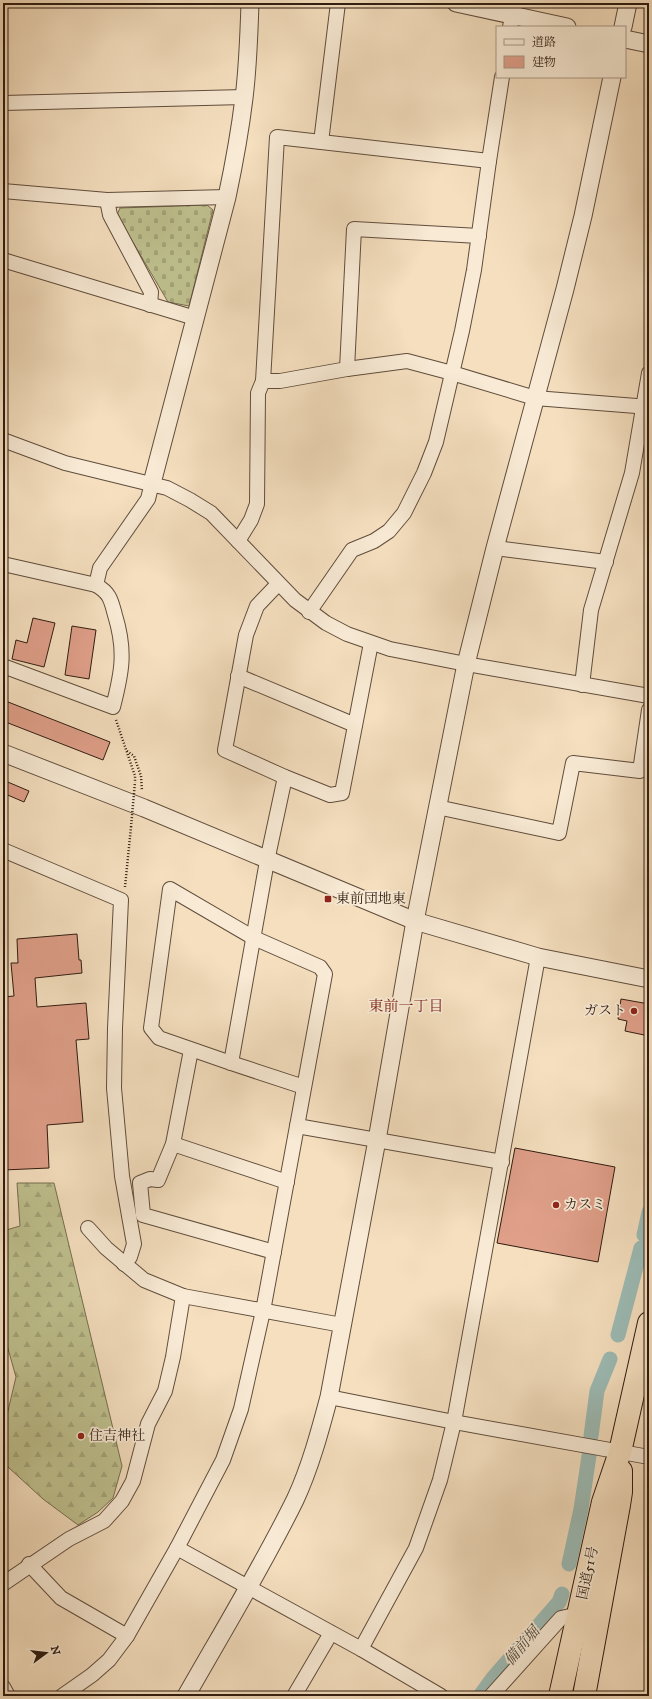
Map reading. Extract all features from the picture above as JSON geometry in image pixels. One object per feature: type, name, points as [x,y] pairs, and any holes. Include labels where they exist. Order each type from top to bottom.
[{"type":"highway","name":"国道51号","points":[[560,1696],[604,1502],[620,1452],[649,1323]]},
{"type":"highway","name":"国道51号","points":[[584,1696],[621,1492],[620,1452]]},
{"type":"street","points":[[96,585],[100,568],[148,499],[227,197],[248,64],[250,3]]},
{"type":"street","points":[[321,142],[338,3]]},
{"type":"street","points":[[456,3],[562,26]]},
{"type":"street","points":[[623,26],[628,3]]},
{"type":"street","points":[[626,39],[649,44]]},
{"type":"street","points":[[309,612],[352,550],[374,541],[389,531],[404,512],[424,473],[436,442],[474,270],[502,78]]},
{"type":"street","points":[[186,1696],[248,1588],[295,1499],[320,1430],[329,1397],[378,1140],[414,921],[466,664],[495,548],[571,267],[612,78]]},
{"type":"street","points":[[3,102],[244,97]]},
{"type":"street","points":[[238,541],[251,520],[257,504],[258,393],[263,381],[277,137],[489,162]]},
{"type":"street","points":[[3,190],[107,200],[227,197]]},
{"type":"street","points":[[107,200],[110,216],[151,292],[150,306]]},
{"type":"street","points":[[347,369],[354,230],[479,236]]},
{"type":"street","points":[[3,260],[150,306],[195,318]]},
{"type":"street","points":[[263,381],[280,381],[347,369],[407,361],[535,398],[646,407]]},
{"type":"street","points":[[582,685],[591,610],[632,472],[646,407],[649,373]]},
{"type":"street","points":[[3,440],[65,463],[138,482],[152,483],[167,488],[211,514],[278,584],[309,612],[347,634],[390,649],[649,696]]},
{"type":"street","points":[[495,548],[606,562]]},
{"type":"street","points":[[3,564],[96,585],[106,590],[112,602],[121,634],[122,656],[121,675],[113,707],[3,666]]},
{"type":"street","points":[[278,584],[258,606],[246,636],[225,750],[330,795],[342,793],[371,643]]},
{"type":"street","points":[[238,676],[355,725]]},
{"type":"street","points":[[437,807],[559,833],[573,763],[640,771],[649,710]]},
{"type":"street","points":[[3,753],[144,808],[267,861],[414,921],[538,956],[649,979]]},
{"type":"street","points":[[231,1064],[267,861],[284,776]]},
{"type":"street","points":[[3,850],[121,900],[115,1028],[114,1088],[122,1176],[134,1244],[130,1256],[124,1264]]},
{"type":"street","points":[[62,1696],[92,1675],[108,1660],[126,1636],[178,1548],[223,1460],[241,1409],[263,1311],[325,974],[320,967],[254,938],[170,889],[151,1028],[159,1038],[231,1064],[304,1087]]},
{"type":"street","points":[[361,1649],[416,1548],[440,1480],[454,1422],[538,956]]},
{"type":"street","points":[[191,1050],[173,1144],[158,1180],[150,1179],[140,1184],[143,1215],[274,1252]]},
{"type":"street","points":[[297,1126],[502,1162]]},
{"type":"street","points":[[173,1144],[287,1182]]},
{"type":"street","points":[[88,1228],[106,1248],[144,1280],[183,1296],[342,1325]]},
{"type":"street","points":[[3,1584],[29,1564],[69,1539],[104,1520],[122,1501],[133,1481],[148,1424],[165,1391],[173,1357],[183,1296]]},
{"type":"street","points":[[329,1397],[454,1422],[649,1457]]},
{"type":"street","points":[[178,1548],[361,1649],[441,1696]]},
{"type":"street","points":[[29,1564],[61,1598],[126,1636]]},
{"type":"street","points":[[491,1696],[561,1618],[579,1614]]},
{"type":"street","points":[[294,1696],[330,1633]]},
{"type":"street","points":[[3,1687],[8,1696]]},
{"type":"path","points":[[113,707],[135,782],[124,893],[121,900]]},
{"type":"path","points":[[126,751],[134,756],[141,776],[141,790],[148,793],[144,808]]},
{"type":"green space","points":[[207,205],[213,210],[189,306],[168,302],[117,215],[120,208]]},
{"type":"green space","points":[[17,1183],[54,1183],[122,1466],[113,1498],[98,1512],[78,1525],[43,1499],[8,1467],[3,1457],[3,1432],[16,1377],[3,1331],[3,1231],[20,1226]]},
{"type":"building","points":[[33,618],[55,623],[44,667],[12,659],[16,640],[27,643]]},
{"type":"building","points":[[72,626],[96,630],[89,679],[65,675]]},
{"type":"building","points":[[3,700],[110,742],[103,760],[3,721]]},
{"type":"building","points":[[3,780],[29,791],[24,802],[3,793]]},
{"type":"building","points":[[77,934],[79,960],[81,960],[82,973],[35,978],[37,1007],[86,1003],[89,1039],[76,1040],[83,1122],[47,1125],[49,1168],[3,1170],[3,997],[14,996],[11,963],[18,963],[17,939]]},
{"type":"building","name":"ガスト","points":[[621,999],[649,1004],[649,1036],[625,1031],[627,1021],[618,1019]]},
{"type":"building","name":"カスミ","points":[[515,1148],[615,1167],[598,1262],[497,1243]]},
{"type":"waterway","name":"備前堀","points":[[644,1235],[649,1212]]},
{"type":"waterway","name":"備前堀","points":[[618,1335],[641,1248]]},
{"type":"waterway","name":"備前堀","points":[[591,1436],[597,1391],[610,1359]]},
{"type":"waterway","name":"備前堀","points":[[569,1564],[581,1509],[589,1456]]},
{"type":"waterway","name":"備前堀","points":[[480,1696],[493,1678],[559,1602],[562,1594]]},
{"type":"place","name":"東前団地東","points":[[328,899]]},
{"type":"place","name":"ガスト","points":[[634,1011]]},
{"type":"place","name":"カスミ","points":[[556,1205]]},
{"type":"place","name":"住吉神社","points":[[81,1436]]},
{"type":"district","name":"東前一丁目","points":[[406,1006]]}]
